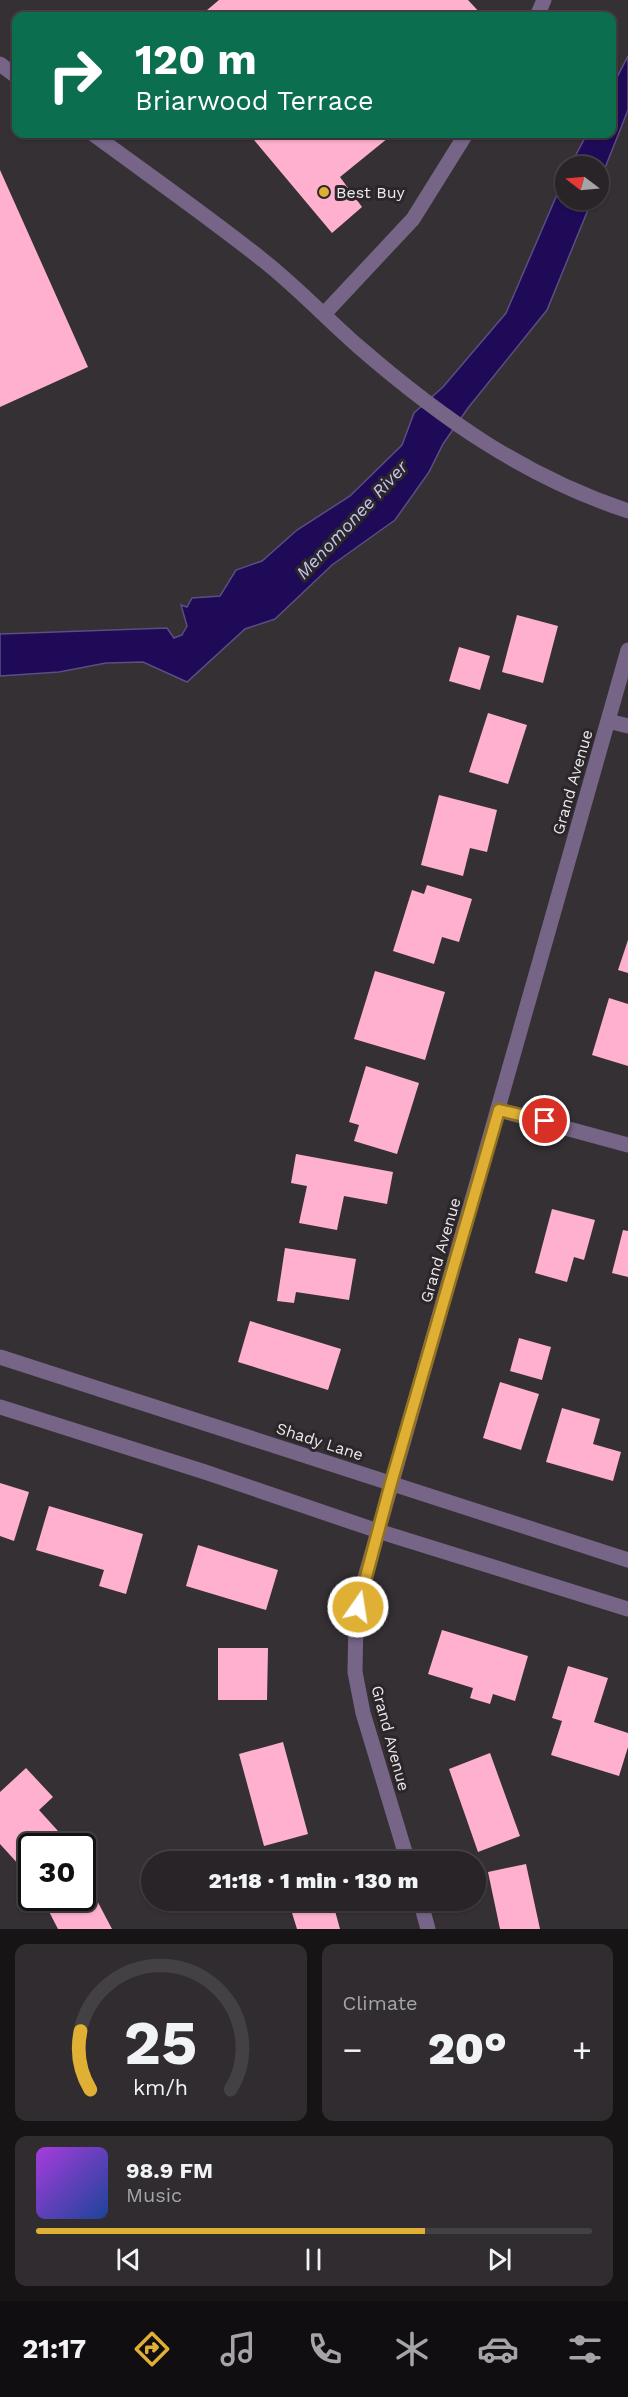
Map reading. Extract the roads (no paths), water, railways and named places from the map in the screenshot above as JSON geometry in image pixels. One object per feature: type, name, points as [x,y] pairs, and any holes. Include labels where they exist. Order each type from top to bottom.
[{"type":"street","points":[[98,138],[265,261],[357,345],[421,399],[462,429],[526,469],[628,511]]},
{"type":"street","points":[[325,314],[413,219],[464,138]]},
{"type":"street","name":"Grand Avenue","points":[[405,1851],[363,1713],[355,1672],[356,1620],[360,1595],[628,650]]},
{"type":"street","points":[[608,721],[628,726]]},
{"type":"street","points":[[499,1110],[628,1145]]},
{"type":"street","name":"Shady Lane","points":[[0,1357],[628,1560]]},
{"type":"street","points":[[0,1407],[205,1472],[378,1531],[628,1609]]},
{"type":"street","points":[[423,1911],[429,1929]]},
{"type":"water","points":[[628,56],[628,110],[609,158],[609,156],[575,156],[585,138],[616,138],[616,79]]},
{"type":"water","name":"Menomonee River","points":[[555,199],[555,210],[588,210],[547,310],[468,408],[443,444],[429,472],[395,520],[332,565],[275,619],[245,629],[187,682],[143,662],[106,663],[59,672],[0,676],[0,634],[167,628],[174,638],[182,635],[187,626],[181,605],[187,607],[192,598],[220,596],[236,570],[262,561],[297,530],[350,496],[402,445],[414,413],[443,387],[506,313]]},
{"type":"place","name":"Best Buy","points":[[324,192]]}]
